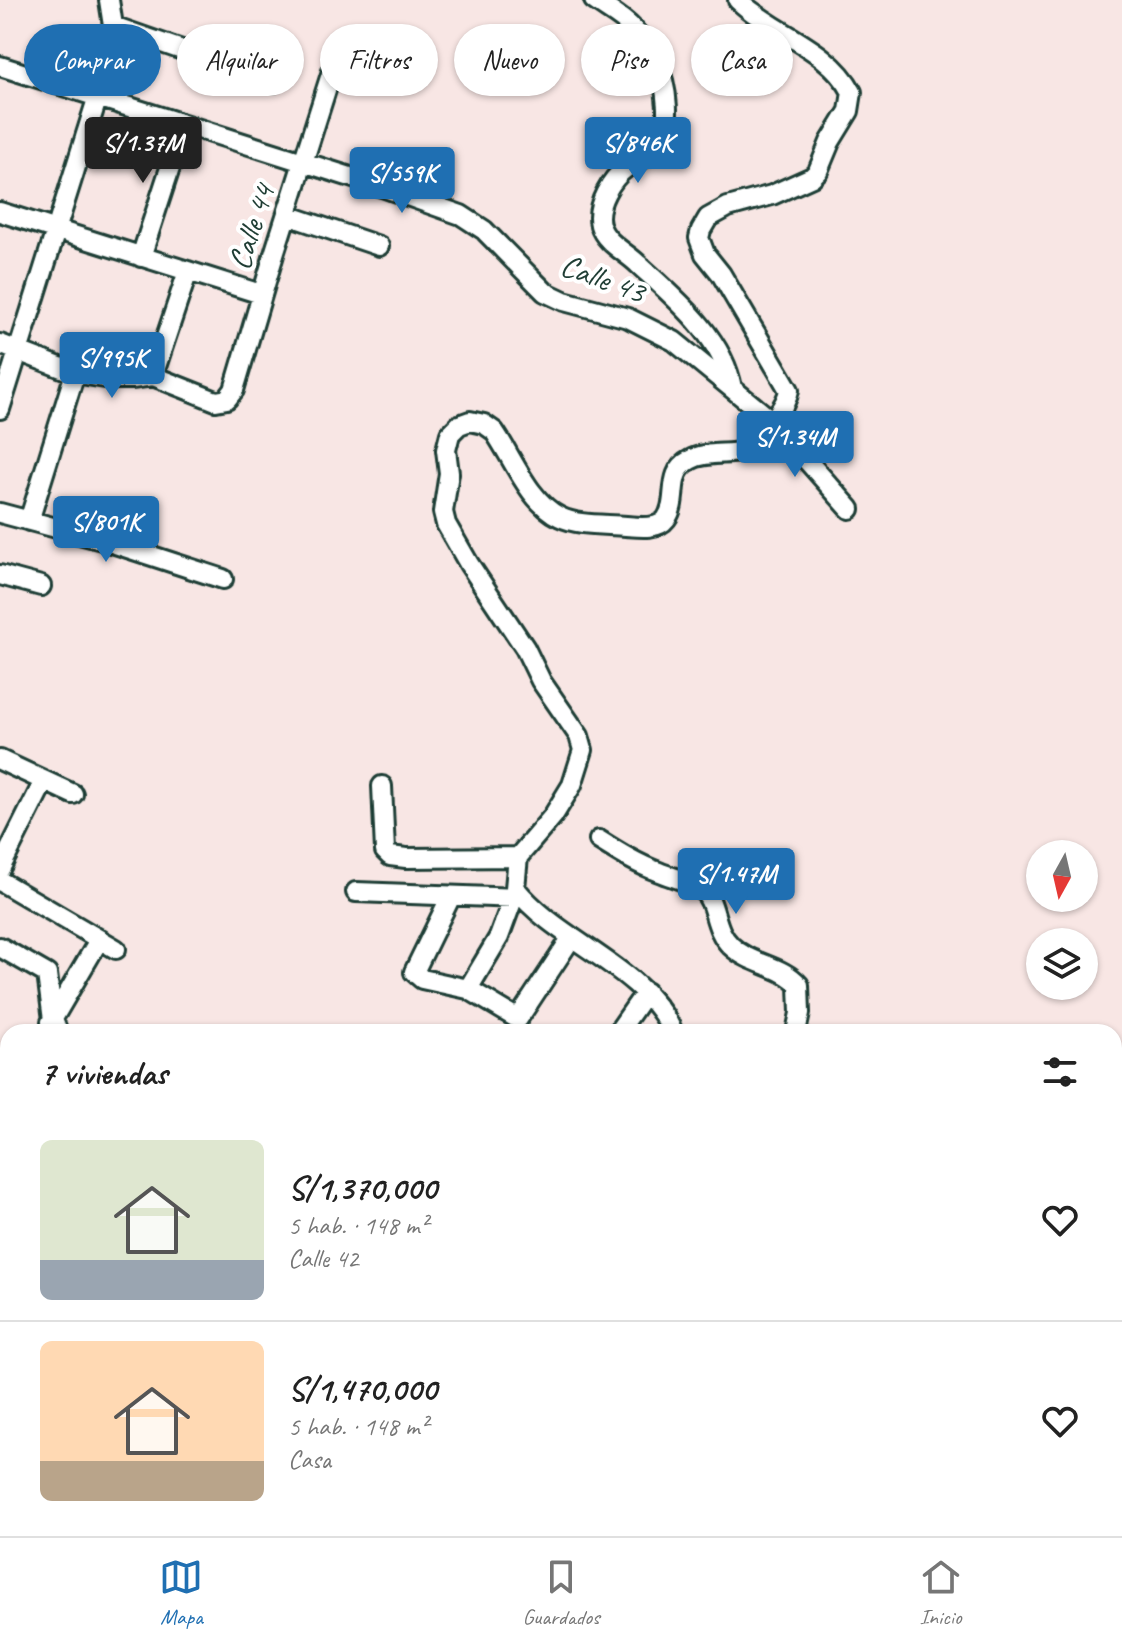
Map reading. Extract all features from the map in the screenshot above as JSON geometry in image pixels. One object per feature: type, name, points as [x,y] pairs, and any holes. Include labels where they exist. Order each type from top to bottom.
[{"type":"street","points":[[109,0],[113,24]]},
{"type":"street","points":[[594,0],[631,26],[655,57],[667,106],[666,130],[653,152],[625,168],[610,186],[601,208],[601,228],[606,238],[636,262],[700,324],[729,369],[732,388]]},
{"type":"street","points":[[468,989],[518,899],[515,888],[518,857],[553,816],[572,785],[583,750],[579,736],[541,681],[525,648],[446,524],[443,512],[449,473],[446,450],[450,434],[459,425],[470,421],[484,424],[494,431],[532,492],[546,508],[562,518],[638,527],[656,526],[667,518],[675,478],[686,461],[708,453],[750,449],[759,443],[788,398],[789,390],[721,274],[705,254],[699,238],[701,230],[708,218],[720,211],[772,195],[812,177],[849,111],[852,92],[840,74],[738,0]]},
{"type":"street","name":"Calle 43","points":[[0,66],[24,73]]},
{"type":"street","points":[[0,409],[9,347],[56,230],[98,96]]},
{"type":"street","name":"Calle 43","points":[[98,96],[442,206],[461,215],[484,230],[545,292],[564,301],[597,308],[652,328],[674,341],[772,421],[850,509]]},
{"type":"street","name":"Calle 44","points":[[153,376],[216,401],[227,399],[234,390],[324,96]]},
{"type":"street","points":[[141,257],[184,125]]},
{"type":"street","points":[[0,212],[261,294]]},
{"type":"street","points":[[287,215],[379,246]]},
{"type":"street","points":[[9,347],[75,373],[111,379],[153,376],[188,271]]},
{"type":"street","points":[[29,521],[75,373]]},
{"type":"street","points":[[0,513],[109,542],[223,579]]},
{"type":"street","points":[[0,575],[41,586]]},
{"type":"street","points":[[0,760],[73,794]]},
{"type":"street","points":[[0,869],[44,781]]},
{"type":"street","points":[[382,786],[385,851],[390,856],[518,857]]},
{"type":"street","points":[[599,840],[637,863],[683,880],[706,893],[714,910],[717,929],[731,946],[758,964],[790,975],[799,985],[798,1024]]},
{"type":"street","points":[[0,881],[116,949]]},
{"type":"street","points":[[356,892],[518,899],[646,992],[664,1011],[670,1024]]},
{"type":"street","points":[[451,896],[414,972],[422,979],[468,989],[518,1019],[572,937]]},
{"type":"street","points":[[54,1024],[99,940]]},
{"type":"street","points":[[0,947],[47,974],[52,1024]]},
{"type":"street","points":[[624,1024],[646,992]]}]
